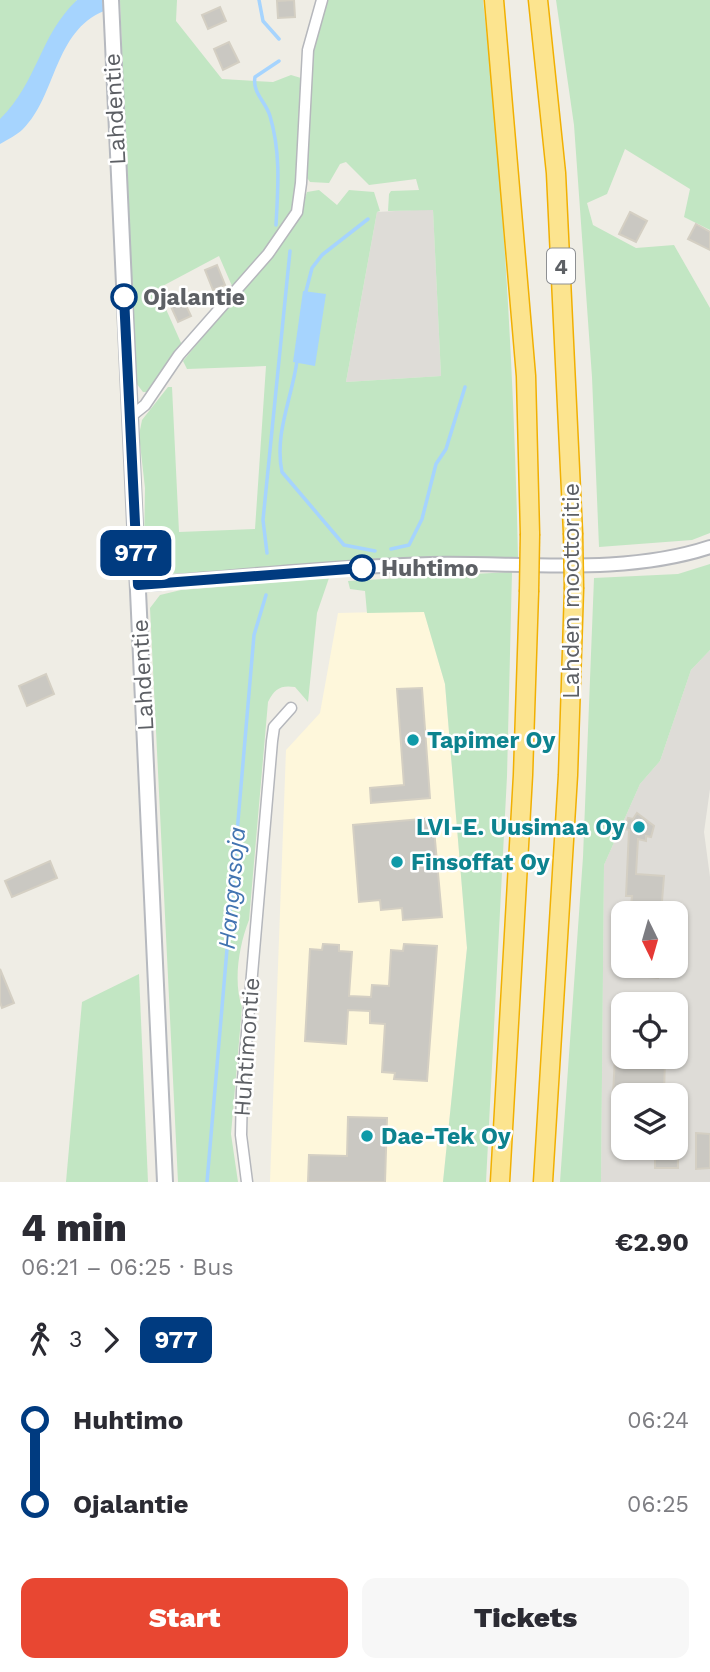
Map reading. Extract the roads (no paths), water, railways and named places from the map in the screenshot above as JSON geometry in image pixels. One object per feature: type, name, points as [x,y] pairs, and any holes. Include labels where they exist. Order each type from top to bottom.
[{"type":"highway","name":"Lahden moottoritie","points":[[494,0],[526,376],[530,534],[523,775],[500,1182]]},
{"type":"highway","name":"Lahden moottoritie","points":[[538,0],[556,173],[568,373],[574,589],[568,775],[543,1182]]},
{"type":"main road","name":"Lahdentie","points":[[111,0],[165,1182]]},
{"type":"street","points":[[130,417],[145,404],[179,355],[268,254],[297,212],[308,50],[322,0]]},
{"type":"street","points":[[138,585],[427,564],[599,564],[679,555],[710,547]]},
{"type":"street","name":"Huhtimontie","points":[[247,1182],[241,1135],[242,1091],[272,741],[274,727],[291,708]]},
{"type":"water","points":[[77,0],[102,0],[104,11],[88,20],[75,33],[34,116],[21,131],[0,144],[0,119],[23,90],[54,29]]},
{"type":"water","points":[[303,291],[326,294],[315,366],[293,362]]},
{"type":"waterway","name":"Hangasoja","points":[[259,0],[263,21],[279,39]]},
{"type":"waterway","name":"Hangasoja","points":[[276,225],[276,143],[270,116],[257,93],[255,77],[279,61]]},
{"type":"waterway","points":[[305,295],[312,268],[322,255],[368,219]]},
{"type":"waterway","name":"Hangasoja","points":[[267,553],[263,520],[290,251]]},
{"type":"waterway","points":[[297,361],[280,444],[282,472],[344,545],[375,551]]},
{"type":"waterway","points":[[391,549],[409,545],[422,519],[436,464],[446,449],[465,387]]},
{"type":"waterway","name":"Hangasoja","points":[[207,1182],[254,635],[266,595]]},
{"type":"place","name":"Ojalantie","points":[[124,297]]},
{"type":"place","name":"Huhtimo","points":[[362,568]]},
{"type":"place","name":"Tapimer Oy","points":[[413,740]]},
{"type":"place","name":"LVI-E. Uusimaa Oy","points":[[639,827]]},
{"type":"place","name":"Finsoffat Oy","points":[[397,862]]},
{"type":"place","name":"Dae-Tek Oy","points":[[367,1136]]}]
